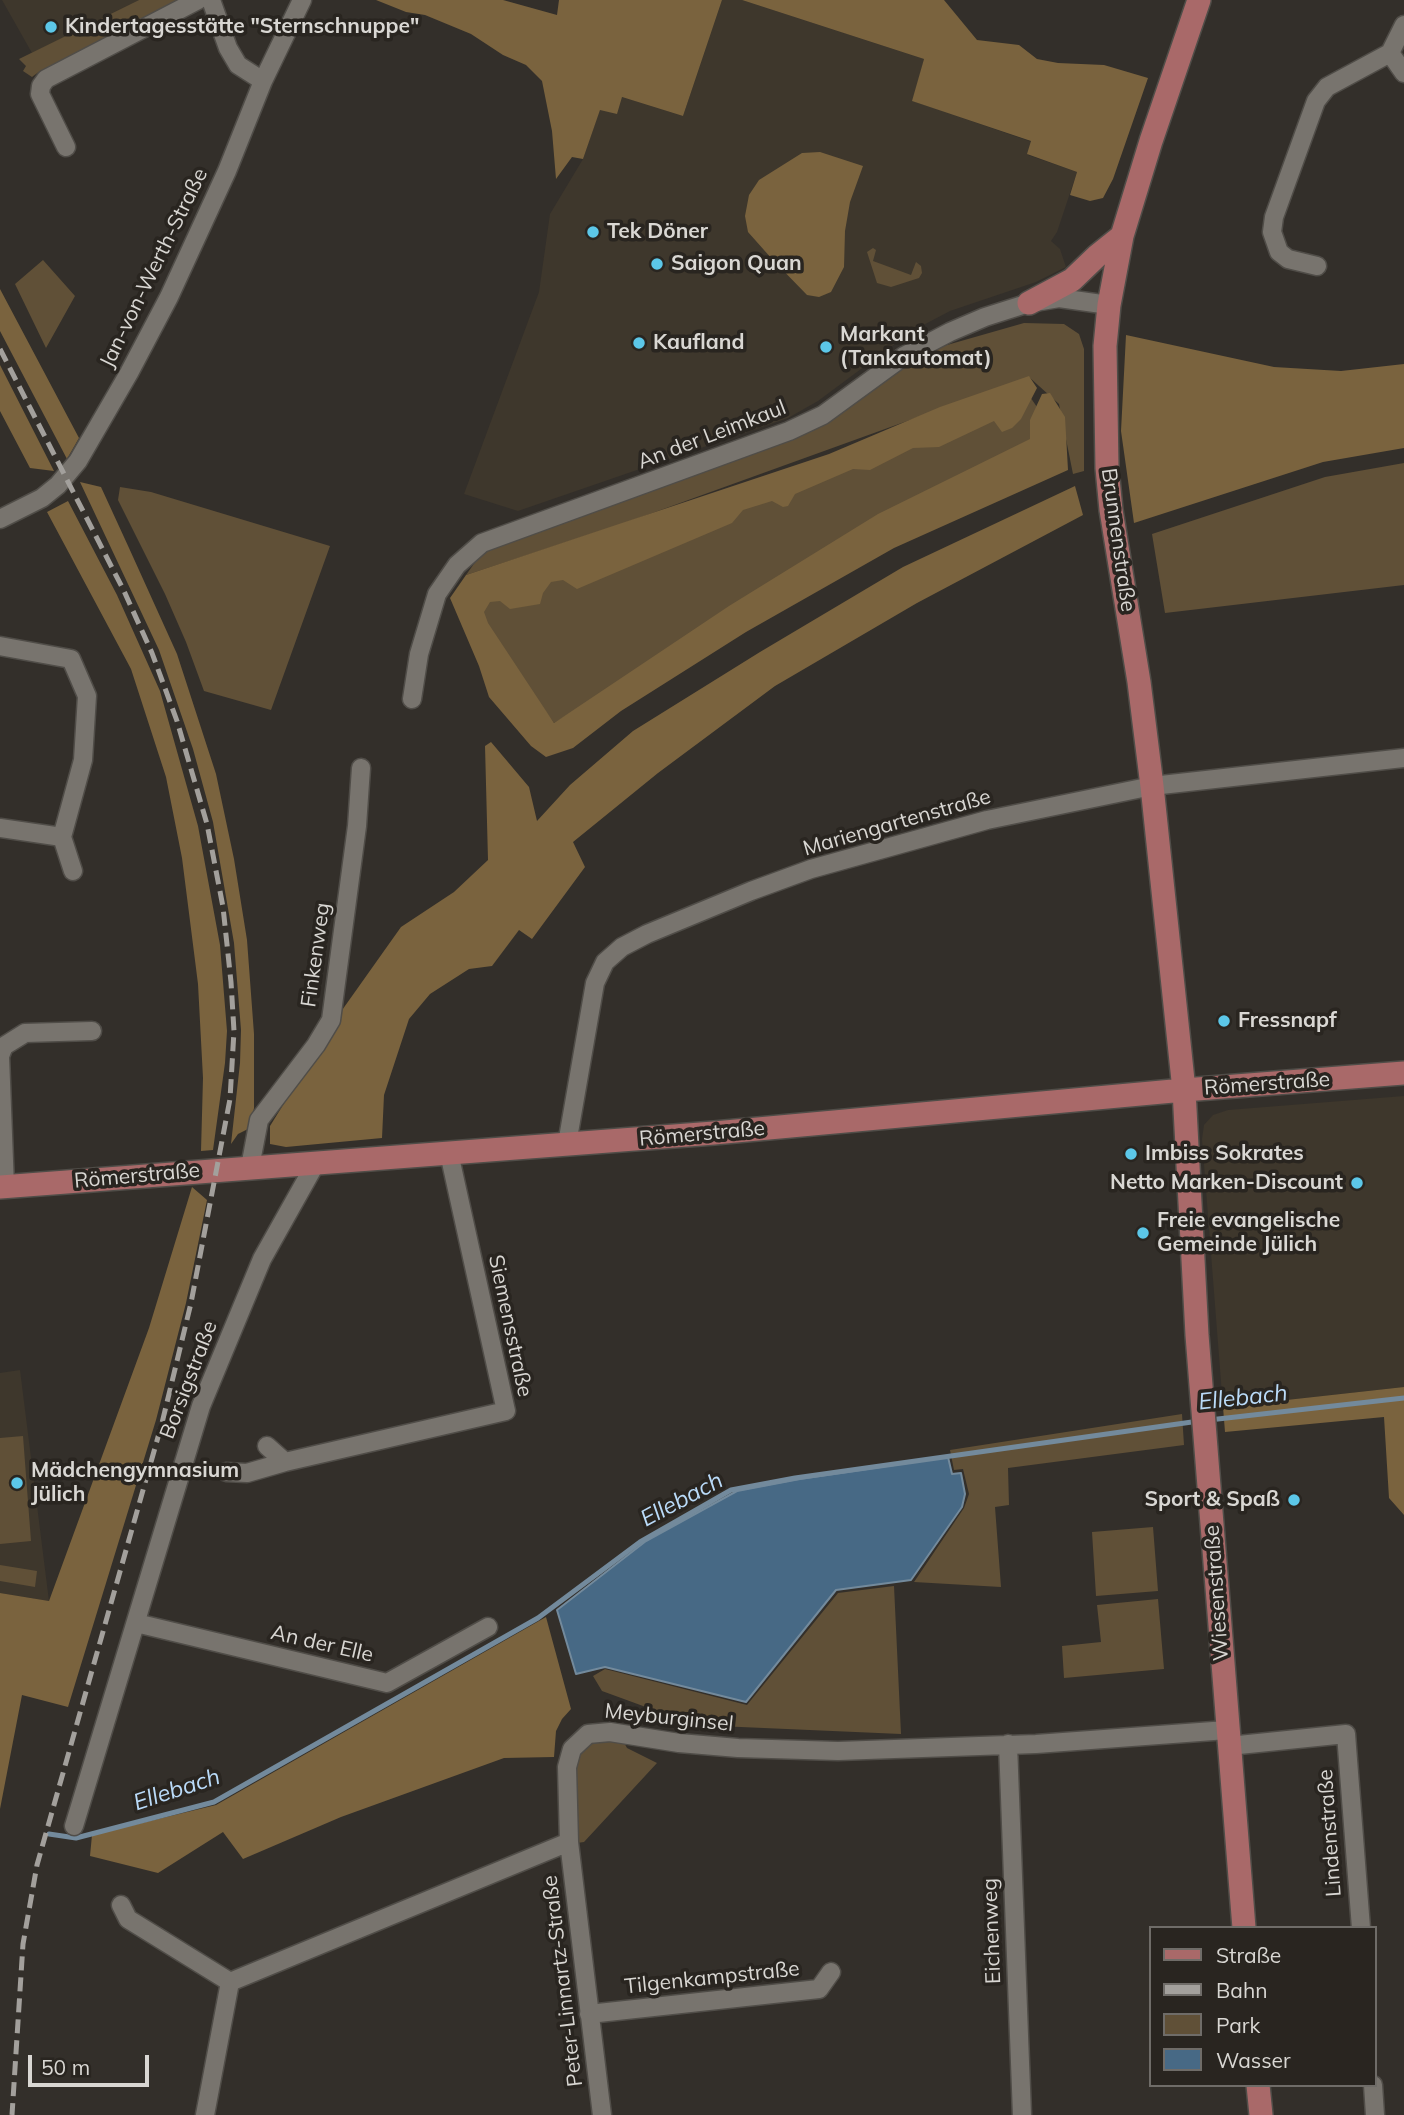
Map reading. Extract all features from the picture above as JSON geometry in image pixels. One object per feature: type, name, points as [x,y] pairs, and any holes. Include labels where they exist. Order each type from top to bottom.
[{"type":"main road","name":"Brunnenstraße","points":[[1184,1090],[1139,682],[1109,494],[1105,346],[1109,305],[1122,236],[1199,0]]},
{"type":"main road","points":[[1030,303],[1072,280],[1122,236]]},
{"type":"main road","name":"Römerstraße","points":[[2,1187],[787,1127],[1184,1090],[1404,1073]]},
{"type":"main road","name":"Wiesenstraße","points":[[1184,1090],[1189,1211],[1244,1926]]},
{"type":"main road","points":[[1258,2087],[1261,2115]]},
{"type":"street","points":[[66,148],[40,93],[46,79],[198,0]]},
{"type":"street","points":[[211,0],[228,48],[238,65],[263,81]]},
{"type":"street","name":"Jan-von-Werth-Straße","points":[[0,519],[41,498],[58,485],[78,461],[169,297],[227,171],[263,81],[302,0]]},
{"type":"street","points":[[1317,266],[1288,259],[1279,253],[1272,232],[1274,217],[1316,101],[1327,87],[1390,53],[1404,25]]},
{"type":"street","points":[[1390,53],[1404,73]]},
{"type":"street","name":"An der Leimkaul","points":[[412,699],[419,654],[437,594],[457,565],[482,543],[789,432],[823,415],[904,356],[950,332],[1030,303],[1059,298],[1109,305]]},
{"type":"street","points":[[0,646],[71,659],[88,696],[83,760],[62,836],[73,871]]},
{"type":"street","name":"Mariengartenstraße","points":[[567,1144],[595,983],[605,962],[622,947],[647,934],[751,891],[824,866],[987,820],[1152,786],[1404,758]]},
{"type":"street","name":"Finkenweg","points":[[250,1167],[259,1119],[316,1045],[331,1020],[357,826],[361,768]]},
{"type":"street","points":[[0,828],[62,836]]},
{"type":"street","points":[[2,1187],[0,1056],[4,1046],[25,1033],[92,1031]]},
{"type":"street","name":"Siemensstraße","points":[[226,1472],[247,1473],[506,1411],[449,1153]]},
{"type":"street","name":"Borsigstraße","points":[[74,1826],[184,1459],[211,1381],[267,1248],[317,1161]]},
{"type":"street","points":[[267,1447],[285,1462]]},
{"type":"street","name":"An der Elle","points":[[135,1623],[387,1683],[488,1627]]},
{"type":"street","points":[[111,1709],[119,1726]]},
{"type":"street","name":"Meyburginsel","points":[[569,1842],[567,1767],[572,1749],[588,1734],[610,1732],[679,1743],[738,1748],[838,1751],[1346,1734]]},
{"type":"street","name":"Lindenstraße","points":[[1346,1734],[1361,1926]]},
{"type":"street","name":"Eichenweg","points":[[1008,1744],[1022,2115]]},
{"type":"street","points":[[230,1982],[569,1842]]},
{"type":"street","name":"Peter-Linnartz-Straße","points":[[569,1842],[602,2115]]},
{"type":"street","points":[[121,1906],[128,1919],[230,1982]]},
{"type":"street","name":"Tilgenkampstraße","points":[[589,2014],[819,1989],[831,1972]]},
{"type":"street","points":[[205,2115],[230,1982]]},
{"type":"street","points":[[1373,2087],[1375,2115]]},
{"type":"shaded area","name":"Kindertagesstätte \"Sternschnuppe\"","points":[[2,0],[139,0],[32,53]]},
{"type":"shaded area","points":[[376,0],[503,0],[557,15],[559,0],[722,0],[683,116],[622,97],[617,114],[600,110],[583,159],[572,157],[556,179],[552,131],[542,81],[526,65],[503,55],[471,34],[425,15],[406,12]]},
{"type":"shaded area","points":[[722,0],[742,0],[924,59],[913,101],[1032,142],[1028,155],[1077,172],[1057,232],[1051,241],[1060,249],[1066,267],[1036,282],[950,311],[912,331],[818,401],[788,418],[518,511],[464,494],[539,292],[550,214],[583,159],[600,109],[622,97],[683,116]]},
{"type":"shaded area","points":[[742,0],[944,0],[977,40],[1019,45],[1037,59],[1058,63],[1104,65],[1148,78],[1113,179],[1103,198],[1090,201],[1070,195],[1077,172],[1027,154],[1031,141],[912,101],[924,59]]},
{"type":"shaded area","points":[[820,152],[863,166],[850,202],[845,231],[844,267],[831,292],[819,297],[807,295],[772,259],[748,232],[745,216],[749,195],[759,180],[802,153]]},
{"type":"shaded area","points":[[0,289],[79,438],[67,459],[0,331]]},
{"type":"shaded area","points":[[1126,335],[1274,367],[1341,371],[1404,364],[1404,448],[1323,462],[1134,523],[1121,431]]},
{"type":"shaded area","points":[[0,365],[54,471],[30,468],[0,411]]},
{"type":"shaded area","points":[[1029,376],[1037,388],[1021,419],[1012,428],[1002,432],[994,421],[939,447],[913,448],[870,470],[853,469],[795,494],[788,506],[783,507],[772,501],[743,510],[732,523],[577,589],[563,580],[551,582],[543,593],[540,604],[510,609],[500,601],[490,602],[484,612],[488,623],[554,723],[729,606],[878,514],[1030,439],[1030,420],[1042,394],[1050,393],[1065,417],[1068,470],[894,548],[746,632],[621,711],[573,748],[546,757],[531,746],[489,697],[450,598],[466,575],[829,454],[940,407]]},
{"type":"shaded area","points":[[80,482],[101,487],[177,654],[216,774],[247,940],[254,1034],[254,1108],[250,1128],[238,1134],[231,1144],[241,1030],[234,943],[213,822],[193,749],[159,650]]},
{"type":"shaded area","points":[[1075,486],[1083,515],[917,603],[775,686],[658,773],[573,842],[585,867],[532,939],[519,930],[492,966],[469,969],[430,994],[409,1019],[384,1095],[382,1138],[286,1147],[270,1144],[270,1126],[340,1013],[401,927],[454,892],[488,860],[485,746],[491,742],[529,787],[537,821],[570,785],[633,731],[903,567]]},
{"type":"shaded area","points":[[68,501],[117,595],[160,691],[198,826],[220,945],[227,1031],[213,1150],[201,1151],[203,1078],[198,984],[182,858],[166,777],[131,669],[47,512]]},
{"type":"shaded area","points":[[1404,1096],[1404,1387],[1223,1407],[1202,1139],[1204,1125],[1213,1115],[1228,1110]]},
{"type":"shaded area","points":[[192,1187],[207,1200],[186,1303],[156,1420],[68,1707],[22,1695],[0,1809],[0,1593],[49,1601],[149,1328]]},
{"type":"shaded area","name":"Mädchengymnasium Jülich","points":[[20,1370],[49,1601],[0,1593],[0,1373]]},
{"type":"shaded area","points":[[1404,1387],[1404,1515],[1389,1498],[1384,1417],[1225,1432],[1223,1407]]},
{"type":"shaded area","points":[[546,1617],[571,1709],[556,1731],[554,1757],[504,1758],[341,1817],[243,1859],[223,1832],[158,1873],[90,1856],[92,1835],[216,1805]]},
{"type":"green space","points":[[139,0],[182,0],[32,77],[23,71],[26,66],[19,59]]},
{"type":"green space","points":[[873,248],[876,250],[873,261],[911,275],[916,262],[921,266],[922,273],[919,278],[891,287],[877,283],[867,252]]},
{"type":"green space","points":[[43,260],[75,296],[46,348],[15,284]]},
{"type":"green space","points":[[1024,323],[1064,324],[1079,334],[1084,349],[1084,471],[1073,474],[1059,404],[1029,377],[622,524],[466,575],[483,551],[814,428],[919,353]]},
{"type":"green space","points":[[1026,391],[1052,429],[554,723],[468,604]]},
{"type":"green space","points":[[1404,463],[1404,585],[1165,613],[1152,534],[1325,477]]},
{"type":"green space","points":[[120,487],[151,492],[330,546],[271,710],[204,691],[165,594],[118,500]]},
{"type":"green space","points":[[1182,1414],[1184,1445],[1008,1468],[1009,1505],[995,1507],[1001,1587],[914,1582],[964,1508],[969,1494],[963,1469],[954,1470],[950,1450]]},
{"type":"green space","points":[[23,1436],[31,1541],[0,1544],[0,1438]]},
{"type":"green space","points":[[1153,1527],[1158,1591],[1096,1596],[1092,1532]]},
{"type":"green space","points":[[0,1565],[37,1571],[35,1587],[0,1581]]},
{"type":"green space","points":[[894,1586],[901,1734],[695,1725],[602,1691],[593,1676],[605,1669],[747,1705],[838,1593]]},
{"type":"green space","points":[[1158,1599],[1164,1669],[1064,1678],[1062,1646],[1101,1642],[1097,1605]]},
{"type":"green space","points":[[621,1737],[627,1748],[657,1763],[584,1842],[577,1843],[575,1758],[589,1738]]},
{"type":"water","points":[[948,1457],[952,1474],[961,1473],[965,1494],[962,1507],[911,1580],[836,1590],[746,1702],[605,1667],[576,1674],[557,1610],[646,1541],[737,1491]]},
{"type":"waterway","name":"Ellebach","points":[[1209,1420],[1404,1398]]},
{"type":"waterway","name":"Ellebach","points":[[49,1834],[76,1838],[214,1802],[538,1618],[640,1542],[731,1490],[795,1478],[1199,1421]]},
{"type":"railway","points":[[0,349],[124,591],[152,653],[177,721],[207,824],[223,907],[234,1031],[230,1099],[191,1303],[162,1423],[37,1865],[23,1944],[12,2115]]},
{"type":"place","name":"Kindertagesstätte \"Sternschnuppe\"","points":[[51,27]]},
{"type":"place","name":"Tek Döner","points":[[593,232]]},
{"type":"place","name":"Saigon Quan","points":[[657,264]]},
{"type":"place","name":"Kaufland","points":[[639,343]]},
{"type":"place","name":"Markant (Tankautomat)","points":[[826,347]]},
{"type":"place","name":"Fressnapf","points":[[1224,1021]]},
{"type":"place","name":"Imbiss Sokrates","points":[[1131,1154]]},
{"type":"place","name":"Netto Marken-Discount","points":[[1357,1183]]},
{"type":"place","name":"Freie evangelische Gemeinde Jülich","points":[[1143,1233]]},
{"type":"place","name":"Mädchengymnasium Jülich","points":[[17,1483]]},
{"type":"place","name":"Sport & Spaß","points":[[1294,1500]]}]
